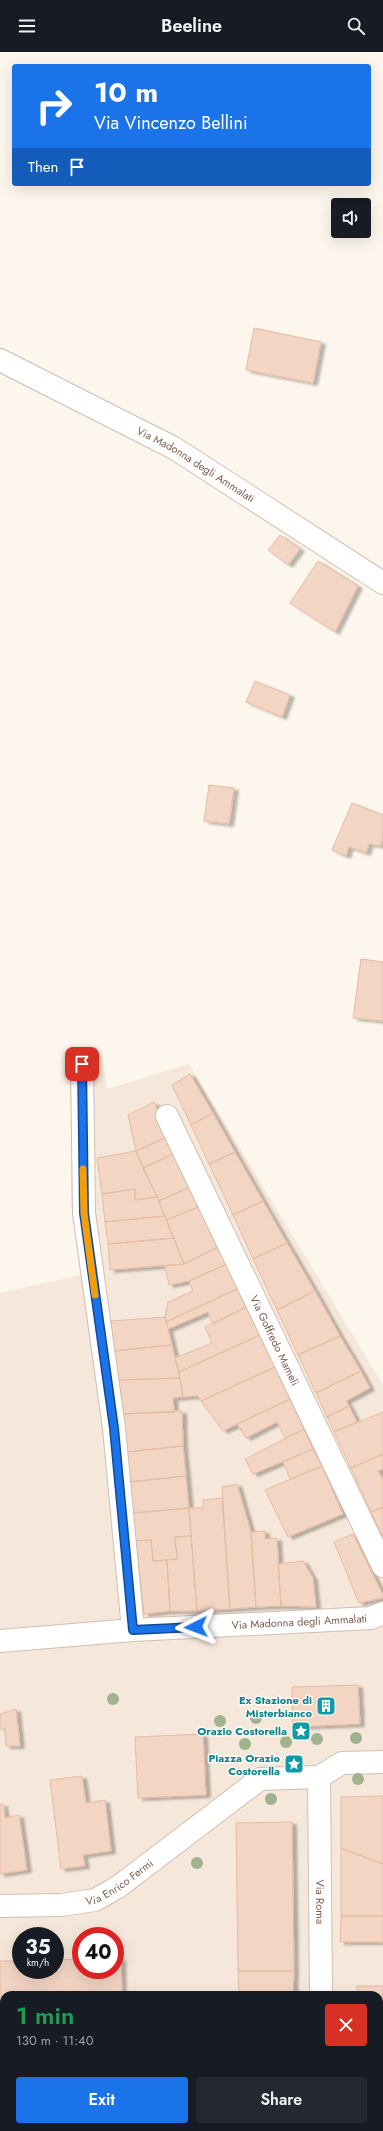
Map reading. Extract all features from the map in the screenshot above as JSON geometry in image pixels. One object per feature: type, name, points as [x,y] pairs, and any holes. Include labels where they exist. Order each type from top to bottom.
[{"type":"street","name":"Via Madonna degli Ammalati","points":[[0,360],[174,448],[383,583]]},
{"type":"street","points":[[82,1064],[84,1213],[114,1428],[133,1630]]},
{"type":"street","name":"Via Goffredo Mameli","points":[[167,1116],[383,1566]]},
{"type":"street","name":"Via Madonna degli Ammalati","points":[[0,1641],[133,1630],[371,1618],[383,1613]]},
{"type":"street","points":[[318,1777],[342,1764],[383,1762]]},
{"type":"street","name":"Via Roma","points":[[318,1777],[321,1991]]},
{"type":"street","name":"Via Enrico Fermi","points":[[0,1906],[61,1905],[95,1900],[118,1887],[260,1779],[318,1777]]},
{"type":"shaded area","points":[[72,1052],[102,1055],[107,1089],[189,1064],[383,1385],[383,1991],[0,1991],[0,1293],[80,1275],[71,1201]]},
{"type":"building","points":[[254,328],[321,342],[313,383],[246,370]]},
{"type":"building","points":[[280,535],[300,549],[288,565],[268,550]]},
{"type":"building","points":[[318,561],[358,586],[335,632],[290,603]]},
{"type":"building","points":[[255,681],[290,695],[282,717],[246,702]]},
{"type":"building","points":[[209,785],[234,788],[229,824],[204,821]]},
{"type":"building","points":[[352,803],[383,815],[383,833],[381,846],[369,844],[366,853],[349,847],[346,856],[332,850]]},
{"type":"building","points":[[361,959],[383,962],[383,1021],[353,1018]]},
{"type":"building","points":[[190,1074],[213,1113],[191,1125],[172,1085]]},
{"type":"building","points":[[154,1102],[169,1136],[136,1151],[128,1115]]},
{"type":"building","points":[[213,1113],[235,1152],[209,1164],[191,1125]]},
{"type":"building","points":[[169,1136],[176,1153],[143,1168],[136,1151]]},
{"type":"building","points":[[136,1151],[157,1197],[135,1200],[135,1189],[102,1194],[97,1158]]},
{"type":"building","points":[[235,1152],[263,1201],[233,1215],[209,1164]]},
{"type":"building","points":[[176,1153],[192,1186],[159,1201],[143,1168]]},
{"type":"building","points":[[192,1186],[201,1206],[166,1220],[159,1201]]},
{"type":"building","points":[[135,1189],[135,1200],[157,1197],[165,1216],[105,1222],[102,1194]]},
{"type":"building","points":[[263,1201],[287,1243],[253,1259],[233,1215]]},
{"type":"building","points":[[201,1206],[218,1247],[184,1264],[166,1220]]},
{"type":"building","points":[[165,1216],[174,1238],[108,1244],[105,1222]]},
{"type":"building","points":[[174,1238],[184,1264],[110,1270],[108,1244]]},
{"type":"building","points":[[287,1243],[315,1291],[277,1310],[253,1259]]},
{"type":"building","points":[[218,1247],[227,1264],[189,1281],[169,1285],[165,1266],[184,1264]]},
{"type":"building","points":[[227,1264],[237,1289],[166,1322],[165,1317],[168,1302],[193,1291],[189,1281]]},
{"type":"building","points":[[237,1289],[246,1307],[213,1324],[208,1312],[168,1329],[166,1322]]},
{"type":"building","points":[[315,1291],[340,1336],[298,1355],[277,1310]]},
{"type":"building","points":[[246,1307],[260,1335],[179,1372],[175,1358],[212,1343],[205,1327]]},
{"type":"building","points":[[165,1317],[172,1345],[114,1351],[111,1321]]},
{"type":"building","points":[[260,1335],[275,1367],[201,1401],[198,1396],[183,1397],[179,1372]]},
{"type":"building","points":[[340,1336],[361,1371],[316,1393],[298,1355]]},
{"type":"building","points":[[172,1345],[180,1378],[118,1380],[114,1351]]},
{"type":"building","points":[[275,1367],[290,1399],[223,1431],[201,1401]]},
{"type":"building","points":[[361,1371],[370,1388],[346,1401],[349,1406],[327,1417],[316,1393]]},
{"type":"building","points":[[180,1378],[183,1397],[173,1398],[174,1412],[122,1414],[118,1380]]},
{"type":"building","points":[[290,1399],[304,1429],[285,1438],[277,1422],[246,1438],[237,1424]]},
{"type":"building","points":[[349,1406],[357,1422],[334,1432],[327,1417]]},
{"type":"building","points":[[182,1411],[183,1446],[126,1452],[122,1414]]},
{"type":"building","points":[[383,1412],[383,1454],[351,1468],[334,1432]]},
{"type":"building","points":[[304,1429],[313,1449],[253,1474],[245,1459]]},
{"type":"building","points":[[183,1446],[186,1476],[129,1482],[126,1452]]},
{"type":"building","points":[[313,1449],[322,1466],[290,1479],[283,1462]]},
{"type":"building","points":[[383,1454],[383,1469],[378,1471],[383,1479],[383,1507],[371,1512],[351,1468]]},
{"type":"building","points":[[322,1466],[343,1514],[288,1537],[265,1490]]},
{"type":"building","points":[[186,1476],[189,1508],[133,1513],[129,1482]]},
{"type":"building","points":[[237,1484],[251,1532],[256,1607],[230,1609],[222,1487]]},
{"type":"building","points":[[222,1498],[230,1609],[197,1611],[189,1508],[203,1508],[203,1500]]},
{"type":"building","points":[[383,1507],[383,1537],[371,1512]]},
{"type":"building","points":[[189,1508],[191,1536],[175,1537],[177,1559],[153,1561],[151,1540],[136,1541],[133,1513]]},
{"type":"building","points":[[265,1531],[265,1539],[277,1538],[281,1606],[256,1607],[251,1532]]},
{"type":"building","points":[[353,1534],[383,1595],[383,1598],[359,1603],[334,1542]]},
{"type":"building","points":[[191,1536],[197,1611],[170,1611],[167,1560],[177,1559],[175,1537]]},
{"type":"building","points":[[151,1540],[153,1561],[167,1560],[170,1611],[144,1614],[136,1541]]},
{"type":"building","points":[[303,1561],[313,1578],[316,1607],[281,1606],[278,1564]]},
{"type":"building","name":"Ex Stazione di Misterbianco","points":[[358,1685],[360,1724],[293,1727],[292,1687]]},
{"type":"building","points":[[16,1709],[20,1746],[6,1746],[5,1729],[0,1729],[0,1714]]},
{"type":"building","points":[[203,1734],[206,1795],[138,1798],[135,1737]]},
{"type":"building","points":[[82,1776],[86,1803],[105,1800],[111,1851],[83,1855],[85,1866],[61,1869],[50,1780]]},
{"type":"building","points":[[383,1796],[383,1864],[341,1848],[341,1797]]},
{"type":"building","points":[[0,1804],[3,1804],[5,1818],[19,1815],[27,1870],[0,1874]]},
{"type":"building","points":[[292,1822],[294,1971],[238,1971],[236,1823]]},
{"type":"building","points":[[341,1848],[383,1864],[383,1916],[341,1916]]},
{"type":"building","points":[[341,1916],[383,1916],[383,1942],[340,1942]]},
{"type":"building","points":[[72,1959],[72,1979],[122,1979],[122,1991],[0,1991],[0,1961],[12,1961],[12,1979],[64,1979],[64,1960]]},
{"type":"building","points":[[238,1971],[294,1971],[293,1991],[239,1991]]},
{"type":"building","points":[[357,1986],[383,1986],[383,1991],[357,1991]]},
{"type":"slow traffic","points":[[83,1169],[84,1213],[95,1295]]},
{"type":"place","name":"Ex Stazione di Misterbianco","points":[[326,1706]]},
{"type":"place","name":"Orazio Costorella","points":[[301,1731]]},
{"type":"place","name":"Piazza Orazio Costorella","points":[[294,1764]]},
{"type":"route","points":[[82,1064],[84,1213],[114,1428],[133,1630],[196,1627]]}]
